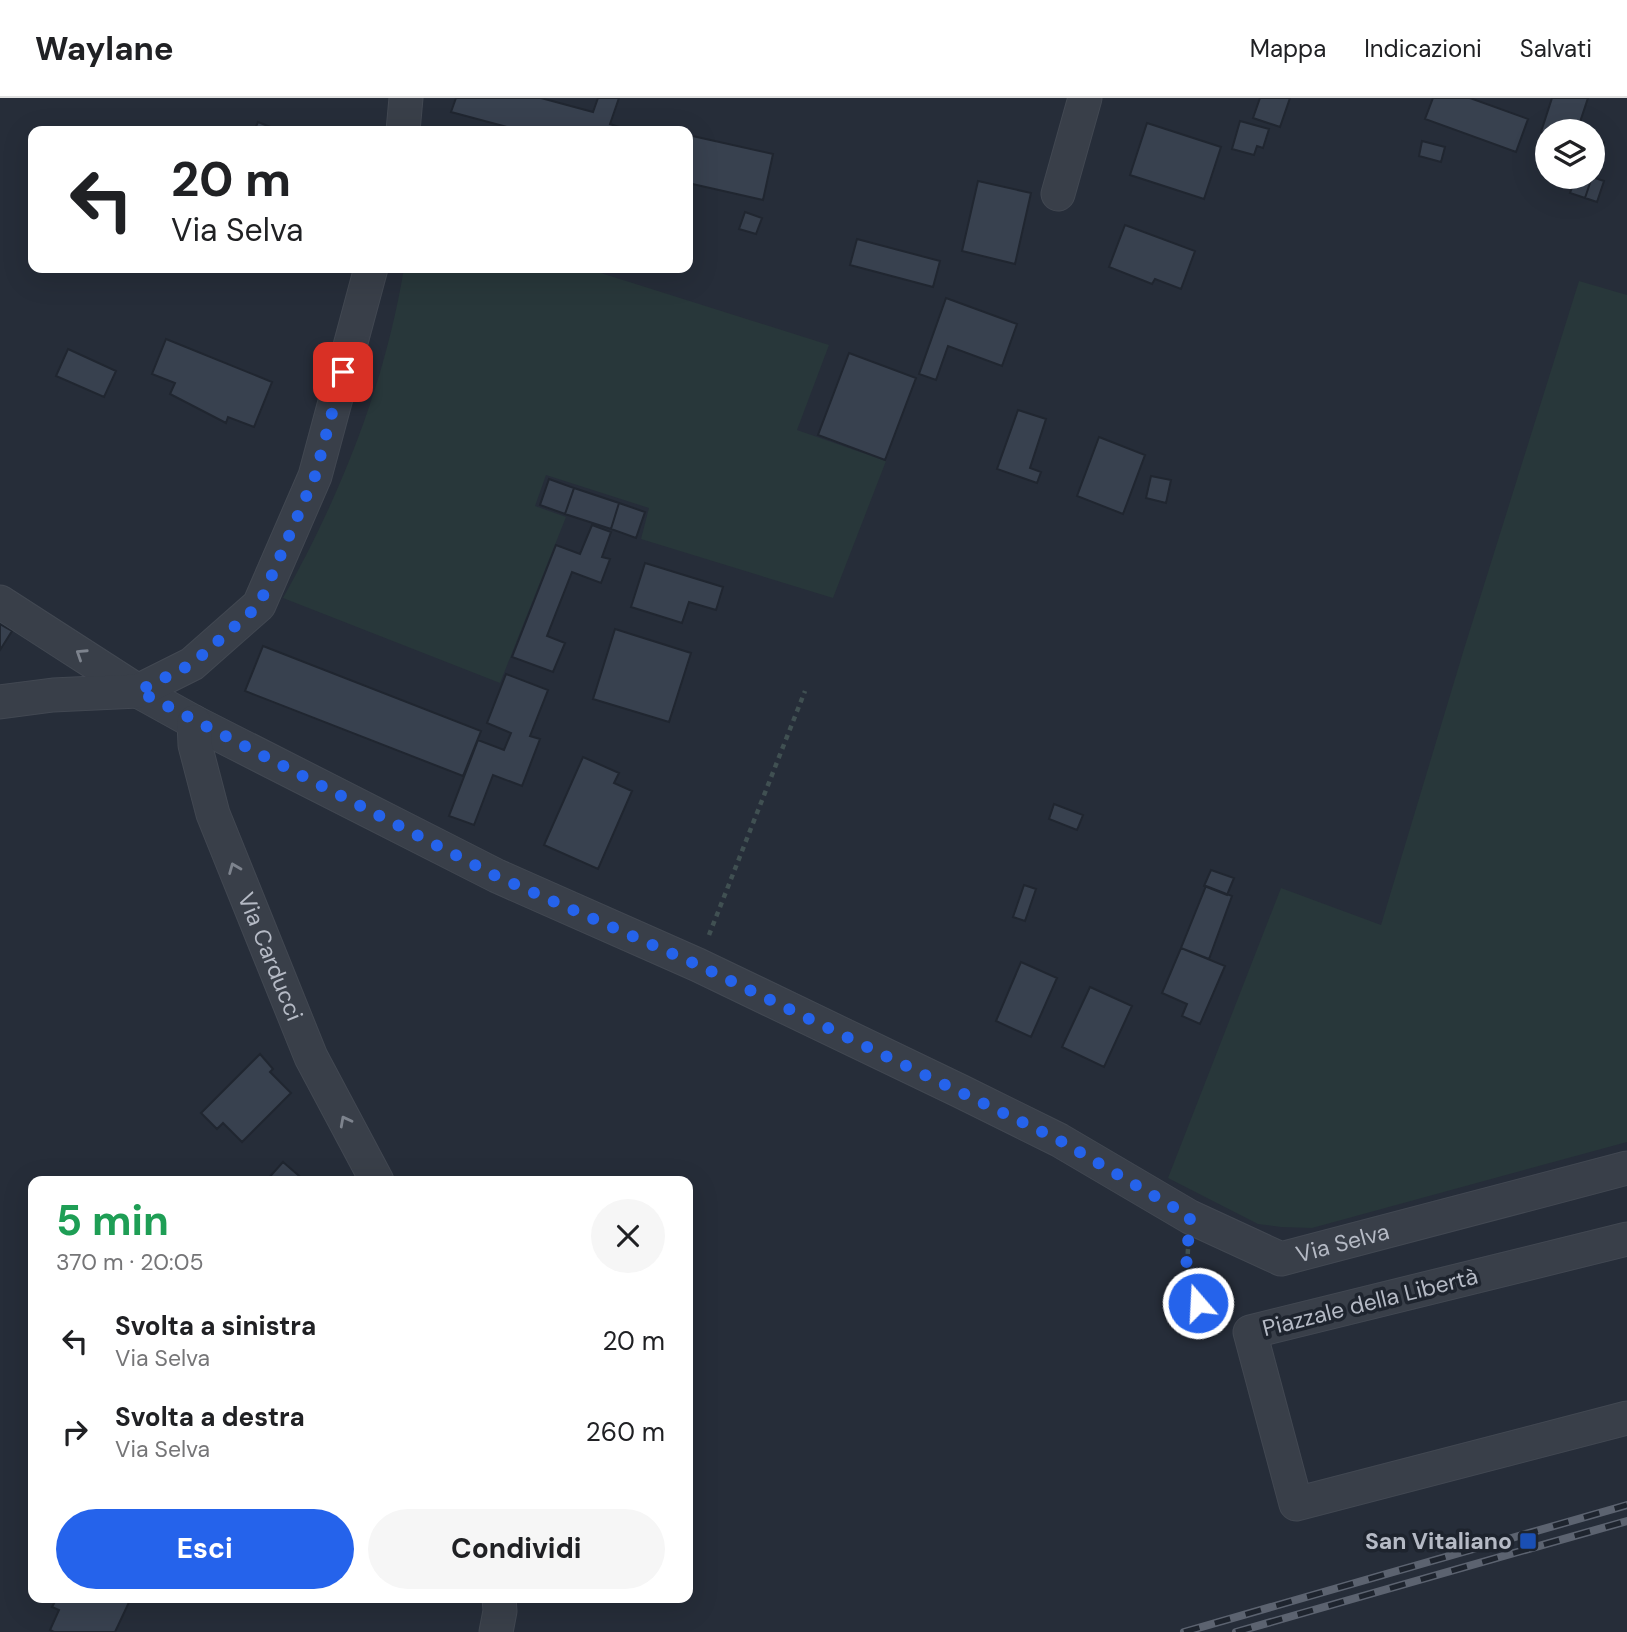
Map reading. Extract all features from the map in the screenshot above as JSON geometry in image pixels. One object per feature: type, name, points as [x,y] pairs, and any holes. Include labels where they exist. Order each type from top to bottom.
[{"type":"street","points":[[403,126],[406,98]]},
{"type":"street","points":[[1058,194],[1085,98]]},
{"type":"street","points":[[0,702],[53,695],[138,691],[192,664],[259,605],[315,476],[370,273]]},
{"type":"street","name":"Via Selva","points":[[0,602],[138,691],[194,722],[496,876],[698,965],[1059,1140],[1190,1217],[1281,1259],[1627,1168]]},
{"type":"street","name":"Via Carducci","points":[[194,722],[195,745],[218,826],[311,1057],[374,1176]]},
{"type":"street","name":"Piazzale della Libertà","points":[[1627,1239],[1250,1332],[1296,1504],[1627,1418]]},
{"type":"street","points":[[496,1632],[499,1603]]},
{"type":"path","points":[[698,965],[805,691]]},
{"type":"path","points":[[1190,1217],[1186,1269],[1198,1303],[1212,1320],[1250,1332]]},
{"type":"shaded area","points":[[403,273],[601,273],[829,345],[797,430],[886,461],[833,598],[641,539],[649,508],[546,475],[535,506],[566,517],[500,683],[283,598],[342,479],[373,396],[396,311]]},
{"type":"shaded area","points":[[1579,281],[1627,295],[1627,1142],[1312,1228],[1258,1224],[1168,1178],[1281,888],[1381,925]]},
{"type":"building","points":[[456,98],[541,98],[593,112],[598,98],[619,98],[610,124],[616,126],[503,126],[451,112]]},
{"type":"building","points":[[1260,98],[1290,98],[1280,127],[1253,118]]},
{"type":"building","points":[[1433,98],[1470,98],[1528,119],[1516,152],[1425,119]]},
{"type":"building","points":[[1552,98],[1588,98],[1581,119],[1545,119]]},
{"type":"building","points":[[1240,121],[1269,129],[1263,148],[1257,146],[1254,155],[1232,149]]},
{"type":"building","points":[[1147,123],[1221,147],[1204,199],[1130,175]]},
{"type":"building","points":[[693,136],[773,154],[763,200],[693,184]]},
{"type":"building","points":[[1422,141],[1445,147],[1441,162],[1419,156]]},
{"type":"building","points":[[978,181],[1031,193],[1015,264],[962,251]]},
{"type":"building","points":[[1572,189],[1588,189],[1585,198],[1570,193]]},
{"type":"building","points":[[1588,189],[1601,189],[1597,202],[1585,198]]},
{"type":"building","points":[[745,212],[762,218],[756,234],[739,229]]},
{"type":"building","points":[[1125,225],[1195,251],[1181,289],[1155,279],[1152,284],[1109,267]]},
{"type":"building","points":[[857,239],[940,261],[933,287],[850,265]]},
{"type":"building","points":[[946,298],[1017,324],[1002,366],[948,346],[936,380],[919,374]]},
{"type":"building","points":[[166,339],[272,382],[254,427],[228,417],[226,423],[170,394],[175,383],[152,374]]},
{"type":"building","points":[[68,349],[116,371],[104,397],[56,376]]},
{"type":"building","points":[[849,353],[916,378],[885,460],[818,435]]},
{"type":"building","points":[[1018,410],[1046,419],[1030,468],[1041,472],[1037,483],[997,469]]},
{"type":"building","points":[[1099,437],[1145,455],[1123,514],[1077,496]]},
{"type":"building","points":[[1151,476],[1171,480],[1166,503],[1146,498]]},
{"type":"building","points":[[549,479],[574,488],[565,514],[540,505]]},
{"type":"building","points":[[574,488],[619,503],[611,529],[565,514]]},
{"type":"building","points":[[619,503],[645,512],[636,538],[611,529]]},
{"type":"building","points":[[592,525],[611,532],[602,557],[610,559],[601,583],[572,572],[547,636],[565,643],[553,672],[512,657],[556,545],[580,554]]},
{"type":"building","points":[[645,563],[723,587],[716,610],[689,602],[682,623],[631,607]]},
{"type":"building","points":[[0,624],[12,631],[0,650]]},
{"type":"building","points":[[615,629],[691,653],[669,722],[593,699]]},
{"type":"building","points":[[263,646],[481,731],[463,776],[245,691]]},
{"type":"building","points":[[506,674],[548,690],[530,736],[540,739],[522,786],[493,775],[474,825],[449,816],[478,740],[504,750],[511,733],[487,723]]},
{"type":"building","points":[[583,757],[619,773],[614,783],[632,791],[598,869],[544,845]]},
{"type":"building","points":[[1054,804],[1083,815],[1077,830],[1049,819]]},
{"type":"building","points":[[1211,870],[1234,878],[1227,895],[1204,886]]},
{"type":"building","points":[[1024,885],[1036,889],[1025,921],[1013,917]]},
{"type":"building","points":[[1206,886],[1232,896],[1209,959],[1181,948]]},
{"type":"building","points":[[1181,948],[1225,966],[1200,1024],[1182,1016],[1187,1004],[1162,993]]},
{"type":"building","points":[[1021,962],[1057,978],[1031,1037],[996,1021]]},
{"type":"building","points":[[1090,987],[1132,1006],[1104,1067],[1062,1047]]},
{"type":"building","points":[[260,1054],[273,1069],[270,1072],[291,1093],[242,1142],[223,1123],[217,1129],[201,1113]]},
{"type":"building","points":[[283,1162],[299,1176],[270,1176]]},
{"type":"building","points":[[54,1603],[129,1603],[115,1632],[54,1632],[50,1630],[59,1610],[52,1607]]},
{"type":"railway","points":[[1184,1632],[1627,1505]]},
{"type":"railway","points":[[1236,1632],[1627,1521]]},
{"type":"place","name":"San Vitaliano","points":[[1528,1541]]},
{"type":"route","points":[[343,372],[315,476],[259,605],[192,664],[138,691],[496,876],[698,965],[1059,1140],[1190,1217],[1186,1269],[1198,1303]]}]
